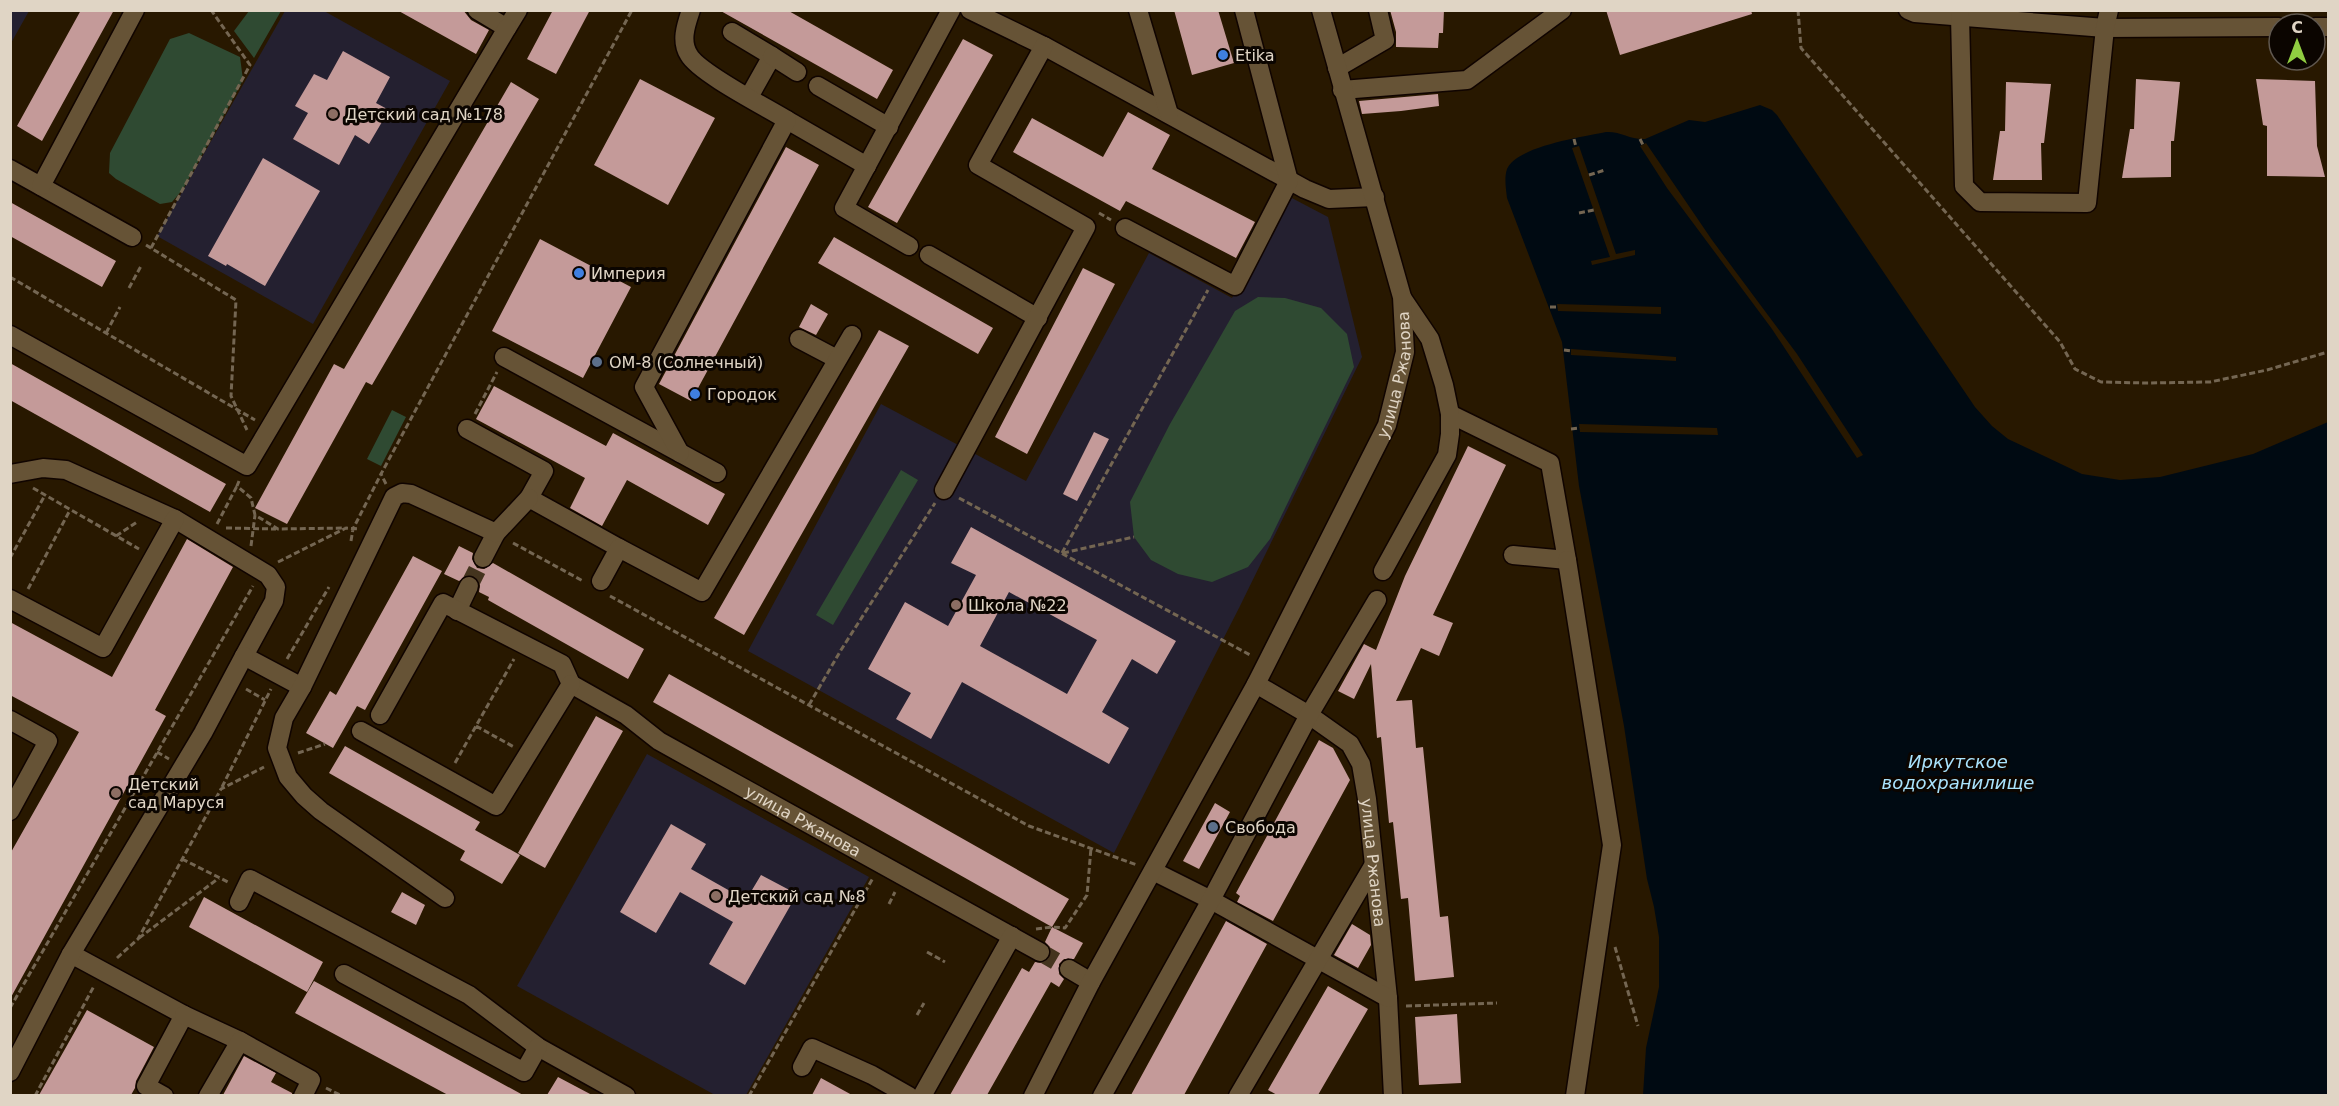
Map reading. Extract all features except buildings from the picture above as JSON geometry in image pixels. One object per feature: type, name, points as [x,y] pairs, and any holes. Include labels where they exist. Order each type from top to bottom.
[{"type":"street","points":[[41,186],[135,10]]},
{"type":"street","points":[[477,10],[507,28]]},
{"type":"street","points":[[10,335],[252,459],[518,10]]},
{"type":"street","points":[[691,10],[683,35],[688,55],[700,67],[867,166]]},
{"type":"street","points":[[909,246],[844,208],[951,10]]},
{"type":"street","points":[[970,10],[1044,46],[1289,181],[1329,199],[1374,197]]},
{"type":"street","points":[[1138,10],[1169,114]]},
{"type":"street","points":[[1125,228],[1235,286],[1289,181],[1244,10]]},
{"type":"street","name":"улица Ржанова","points":[[1033,1095],[1091,982],[1256,684],[1387,424],[1405,352],[1402,297],[1321,10]]},
{"type":"street","points":[[1337,68],[1385,40],[1378,10]]},
{"type":"street","points":[[1342,90],[1467,80],[1546,19],[1562,10]]},
{"type":"street","points":[[1916,12],[1960,16],[2107,19],[2267,26]]},
{"type":"street","points":[[1960,16],[1964,186],[1980,202],[2087,203],[2107,19]]},
{"type":"street","points":[[732,32],[797,72]]},
{"type":"street","points":[[944,490],[1086,227],[978,165],[1044,46]]},
{"type":"street","points":[[749,97],[772,56]]},
{"type":"street","points":[[818,86],[889,127]]},
{"type":"street","points":[[680,453],[644,387],[787,120]]},
{"type":"street","points":[[10,169],[132,237]]},
{"type":"street","points":[[929,255],[1038,318]]},
{"type":"street","points":[[1383,571],[1447,455],[1450,434],[1450,414],[1431,339],[1402,297]]},
{"type":"street","points":[[529,498],[702,592],[852,334]]},
{"type":"street","points":[[799,339],[837,359]]},
{"type":"street","points":[[504,357],[717,474]]},
{"type":"street","points":[[1450,414],[1550,464],[1612,845],[1575,1095]]},
{"type":"street","points":[[467,429],[543,471],[529,498],[496,533],[483,558]]},
{"type":"street","points":[[10,474],[43,468],[66,470],[175,519],[268,575],[276,587],[274,601],[203,733],[71,954],[10,1072]]},
{"type":"street","points":[[445,898],[321,811],[304,796],[288,777],[277,748],[284,718],[302,687],[394,498],[402,493],[411,494],[496,533]]},
{"type":"street","points":[[15,601],[103,648],[175,519]]},
{"type":"street","points":[[597,586],[620,548]]},
{"type":"street","points":[[1513,555],[1567,560]]},
{"type":"street","points":[[457,611],[469,586]]},
{"type":"street","points":[[1102,1095],[1211,900],[1309,715],[1377,600]]},
{"type":"street","points":[[361,731],[496,806],[571,684],[562,664],[442,603],[380,715]]},
{"type":"street","points":[[244,656],[302,687]]},
{"type":"street","name":"улица Ржанова","points":[[571,684],[626,715],[659,741],[1040,952]]},
{"type":"street","name":"улица Ржанова","points":[[1256,684],[1309,715],[1350,744],[1360,764],[1367,799],[1373,866],[1395,1002],[1394,1095]]},
{"type":"street","points":[[10,720],[48,741],[10,811]]},
{"type":"street","points":[[1246,1093],[1373,866]]},
{"type":"street","points":[[1153,871],[1211,900],[1395,1002]]},
{"type":"street","points":[[242,896],[250,879],[470,995],[538,1047],[626,1095]]},
{"type":"street","points":[[922,1095],[1012,936]]},
{"type":"street","points":[[71,954],[311,1080],[303,1095]]},
{"type":"street","points":[[1069,969],[1091,982]]},
{"type":"street","points":[[344,974],[524,1072],[538,1047]]},
{"type":"street","points":[[164,1095],[146,1086],[184,1015]]},
{"type":"street","points":[[208,1095],[240,1041]]},
{"type":"street","points":[[802,1067],[812,1048],[872,1075],[909,1095]]},
{"type":"path","points":[[152,249],[250,65],[211,10]]},
{"type":"path","points":[[353,529],[632,10]]},
{"type":"path","points":[[1798,10],[1801,48],[2060,342],[2075,369],[2101,382],[2145,384],[2210,382],[2267,370],[2328,352]]},
{"type":"path","points":[[1574,139],[1576,147]]},
{"type":"path","points":[[1640,139],[1643,145]]},
{"type":"path","points":[[1589,175],[1605,170]]},
{"type":"path","points":[[1579,213],[1594,210]]},
{"type":"path","points":[[132,237],[236,300],[231,396],[238,410],[252,459],[214,528],[379,529]]},
{"type":"path","points":[[129,288],[141,266]]},
{"type":"path","points":[[1062,554],[1216,276]]},
{"type":"path","points":[[10,277],[270,429]]},
{"type":"path","points":[[106,333],[120,307]]},
{"type":"path","points":[[1550,308],[1558,307]]},
{"type":"path","points":[[1564,350],[1571,351]]},
{"type":"path","points":[[467,429],[504,357]]},
{"type":"path","points":[[1571,429],[1580,429]]},
{"type":"path","points":[[381,474],[394,498]]},
{"type":"path","points":[[28,485],[153,558]]},
{"type":"path","points":[[10,1008],[255,567],[253,528],[255,515],[250,498],[237,486]]},
{"type":"path","points":[[809,705],[841,650],[944,490],[1266,664]]},
{"type":"path","points":[[10,558],[45,495]]},
{"type":"path","points":[[15,601],[70,509]]},
{"type":"path","points":[[255,515],[278,529]]},
{"type":"path","points":[[255,567],[346,528]]},
{"type":"path","points":[[496,533],[597,586],[1029,826],[1153,871]]},
{"type":"path","points":[[1062,554],[1134,537]]},
{"type":"path","points":[[446,778],[522,644]]},
{"type":"path","points":[[476,726],[528,754]]},
{"type":"path","points":[[138,939],[221,789],[282,759],[325,744]]},
{"type":"path","points":[[1012,936],[1038,929],[1065,928],[1087,895],[1091,848]]},
{"type":"path","points":[[182,859],[219,878],[242,896]]},
{"type":"path","points":[[749,1095],[881,864]]},
{"type":"path","points":[[35,1095],[103,971],[138,939],[219,878]]},
{"type":"path","points":[[889,904],[895,891]]},
{"type":"path","points":[[927,952],[945,962]]},
{"type":"path","points":[[1395,1002],[1497,1003]]},
{"type":"path","points":[[917,1015],[924,1004]]},
{"type":"path","points":[[326,1088],[342,1095]]},
{"type":"shaded area","points":[[10,11],[29,11],[11,43]]},
{"type":"shaded area","points":[[285,11],[324,11],[450,81],[313,324],[157,236]]},
{"type":"shaded area","points":[[1288,196],[1328,217],[1362,357],[1239,608],[1114,853],[748,651],[881,404],[1026,481],[1149,253],[1232,298]]},
{"type":"shaded area","points":[[647,754],[869,877],[746,1095],[715,1095],[517,986]]},
{"type":"green space","points":[[249,11],[281,11],[254,58],[234,31]]},
{"type":"green space","points":[[189,33],[240,57],[243,80],[183,189],[172,202],[160,204],[109,173],[110,153],[170,39]]},
{"type":"green space","points":[[1258,297],[1285,298],[1321,308],[1347,334],[1354,367],[1270,539],[1248,567],[1212,582],[1178,574],[1151,560],[1134,537],[1130,502],[1170,424],[1235,311]]},
{"type":"green space","points":[[392,410],[406,417],[381,466],[367,459]]},
{"type":"green space","points":[[901,470],[918,480],[833,625],[816,615]]},
{"type":"water","name":"Иркутское водохранилище","points":[[1760,105],[1777,115],[1975,407],[1992,426],[2008,439],[2082,474],[2120,480],[2160,477],[2253,454],[2328,422],[2328,1095],[1643,1095],[1646,1048],[1659,987],[1659,937],[1647,879],[1624,726],[1579,486],[1562,342],[1507,198],[1506,176],[1507,169],[1513,161],[1523,154],[1552,144],[1606,132],[1645,139],[1689,120],[1705,122]]},
{"type":"pier","points":[[1646,143],[1712,240],[1797,354],[1863,455],[1857,458],[1772,329],[1667,188],[1640,146]]},
{"type":"pier","points":[[1579,146],[1616,254],[1635,250],[1635,255],[1592,265],[1591,261],[1610,257],[1572,148]]},
{"type":"pier","points":[[1557,304],[1661,307],[1661,314],[1558,311]]},
{"type":"pier","points":[[1571,349],[1676,357],[1676,361],[1571,355]]},
{"type":"pier","points":[[1579,424],[1717,428],[1718,435],[1580,432]]},
{"type":"tunnel","points":[[469,586],[483,558]]},
{"type":"tunnel","points":[[1040,952],[1069,969]]},
{"type":"place","name":"Etika","points":[[1223,55]]},
{"type":"place","name":"Детский сад №178","points":[[333,114]]},
{"type":"place","name":"Империя","points":[[579,273]]},
{"type":"place","name":"ОМ-8 (Солнечный)","points":[[597,362]]},
{"type":"place","name":"Городок","points":[[695,394]]},
{"type":"place","name":"Школа №22","points":[[956,605]]},
{"type":"place","name":"Детский сад Маруся","points":[[116,793]]},
{"type":"place","name":"Свобода","points":[[1213,827]]},
{"type":"place","name":"Детский сад №8","points":[[716,896]]}]
